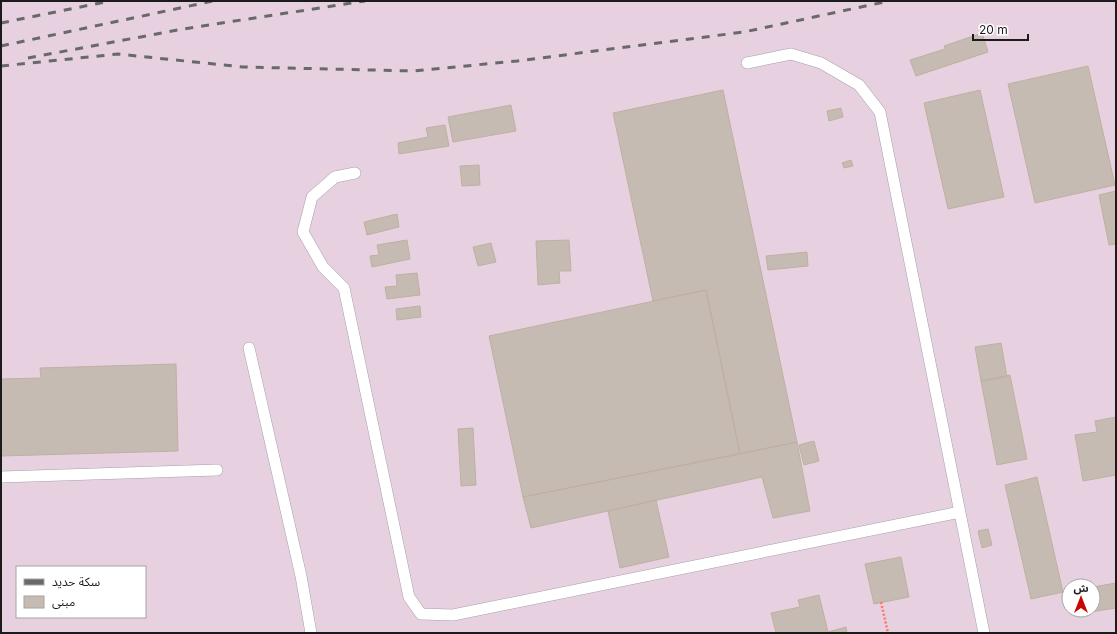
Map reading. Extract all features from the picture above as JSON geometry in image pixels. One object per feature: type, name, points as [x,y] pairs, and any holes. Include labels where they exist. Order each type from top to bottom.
[{"type":"lane","points":[[746,63],[791,54],[821,63],[859,85],[880,112],[984,633]]},
{"type":"lane","points":[[355,173],[335,177],[312,197],[303,232],[323,267],[344,288],[409,597],[421,614],[453,615],[960,512]]},
{"type":"lane","points":[[249,348],[301,576],[311,633]]},
{"type":"lane","points":[[1,477],[217,470]]},
{"type":"path","points":[[881,602],[888,633]]},
{"type":"shaded area","points":[[1,1],[1116,1],[1116,633],[1,633]]},
{"type":"building","points":[[982,33],[988,52],[916,76],[910,60],[945,49],[944,46]]},
{"type":"building","points":[[1088,66],[1115,185],[1035,203],[1008,84]]},
{"type":"building","points":[[723,90],[797,442],[740,454],[706,290],[653,301],[613,113]]},
{"type":"building","points":[[980,90],[1004,197],[948,209],[924,103]]},
{"type":"building","points":[[511,105],[516,131],[453,142],[448,117]]},
{"type":"building","points":[[841,108],[843,117],[829,121],[827,111]]},
{"type":"building","points":[[445,125],[449,146],[399,154],[398,143],[428,137],[426,128]]},
{"type":"building","points":[[851,160],[853,166],[844,168],[842,163]]},
{"type":"building","points":[[479,165],[480,185],[462,186],[460,166]]},
{"type":"building","points":[[1116,191],[1116,244],[1109,245],[1099,195]]},
{"type":"building","points":[[397,214],[399,227],[367,235],[364,222]]},
{"type":"building","points":[[407,240],[410,259],[372,267],[370,256],[379,255],[377,245]]},
{"type":"building","points":[[569,240],[571,271],[559,271],[560,283],[538,285],[536,241]]},
{"type":"building","points":[[491,243],[496,262],[478,266],[473,247]]},
{"type":"building","points":[[807,252],[808,266],[768,270],[766,256]]},
{"type":"building","points":[[417,273],[420,295],[387,299],[385,287],[397,286],[396,275]]},
{"type":"building","points":[[706,290],[740,454],[523,497],[489,336]]},
{"type":"building","points":[[420,306],[421,317],[397,320],[396,309]]},
{"type":"building","points":[[1001,343],[1007,377],[981,381],[975,347]]},
{"type":"building","points":[[176,364],[178,451],[1,456],[1,379],[41,378],[40,368]]},
{"type":"building","points":[[1010,375],[1027,459],[997,465],[981,381]]},
{"type":"building","points":[[1116,417],[1116,475],[1083,481],[1075,435],[1097,432],[1095,421]]},
{"type":"building","points":[[473,428],[476,485],[461,486],[458,429]]},
{"type":"building","points":[[814,441],[819,461],[804,465],[799,445]]},
{"type":"building","points":[[797,442],[810,511],[773,518],[762,477],[531,528],[523,497]]},
{"type":"building","points":[[1037,477],[1061,583],[1061,592],[1031,599],[1005,485]]},
{"type":"building","points":[[656,500],[669,557],[620,568],[608,511]]},
{"type":"building","points":[[988,529],[992,545],[982,548],[978,531]]},
{"type":"building","points":[[901,557],[909,597],[874,604],[865,564]]},
{"type":"building","points":[[1116,583],[1116,608],[1101,610],[1101,586]]},
{"type":"building","points":[[819,595],[828,632],[846,627],[847,633],[776,633],[771,613],[800,607],[798,600]]},
{"type":"railway","points":[[1,23],[110,1]]},
{"type":"railway","points":[[1,46],[213,1]]},
{"type":"railway","points":[[28,58],[183,29],[365,1]]},
{"type":"railway","points":[[1,66],[118,54],[243,67],[413,71],[517,61],[744,32],[889,1]]}]
